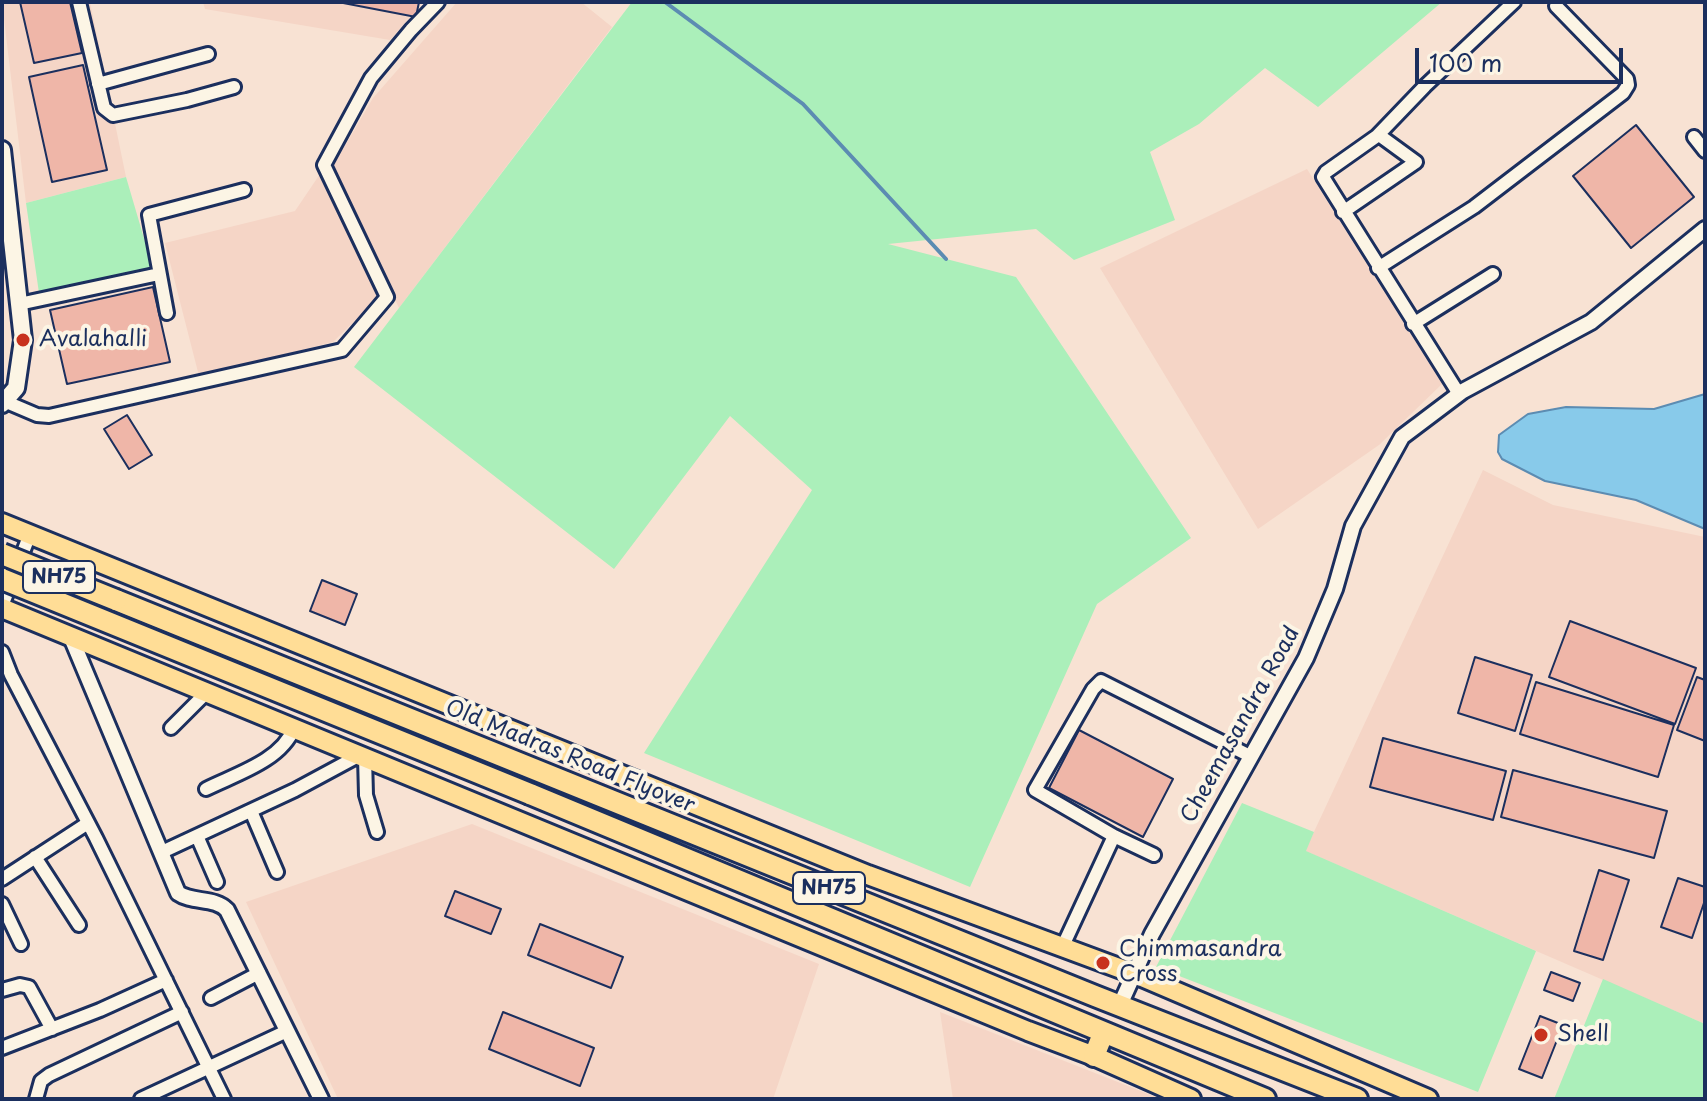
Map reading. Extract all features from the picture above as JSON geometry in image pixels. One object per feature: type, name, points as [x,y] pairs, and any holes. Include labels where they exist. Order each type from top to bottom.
[{"type":"highway","name":"Old Madras Road Flyover","points":[[2,554],[1120,1005]]},
{"type":"highway","name":"NH75","points":[[2,579],[757,886],[1103,1034],[1265,1099]]},
{"type":"highway","name":"NH75","points":[[1120,1005],[1357,1099]]},
{"type":"highway","points":[[1094,1056],[1103,1034]]},
{"type":"main road","points":[[2,150],[6,220],[23,340],[16,388],[3,402]]},
{"type":"main road","points":[[2,523],[839,863],[1135,974],[1428,1099]]},
{"type":"main road","points":[[2,607],[1014,1026],[1094,1056],[1191,1099]]},
{"type":"street","points":[[79,2],[104,108],[113,115],[234,87]]},
{"type":"street","points":[[3,402],[37,415],[49,416],[342,350],[387,297],[324,165],[371,78],[438,2]]},
{"type":"street","points":[[1459,394],[1343,212],[1324,180],[1324,174],[1379,135],[1425,86],[1514,2]]},
{"type":"street","points":[[1378,268],[1474,207],[1623,93],[1628,85],[1627,79],[1556,6]]},
{"type":"street","points":[[98,84],[208,54]]},
{"type":"street","points":[[1343,212],[1416,162],[1379,135]]},
{"type":"street","points":[[1694,137],[1705,151]]},
{"type":"street","points":[[167,313],[149,215],[244,190]]},
{"type":"street","name":"Cheemasandra Road","points":[[1120,1005],[1152,934],[1306,658],[1335,589],[1353,526],[1402,437],[1459,394],[1591,322],[1705,229]]},
{"type":"street","points":[[19,304],[159,274]]},
{"type":"street","points":[[1413,324],[1493,274]]},
{"type":"street","points":[[2,607],[30,534]]},
{"type":"street","points":[[70,635],[181,896],[224,906],[320,1099]]},
{"type":"street","points":[[2,652],[224,1099]]},
{"type":"street","points":[[1154,855],[1114,836],[1035,790],[1093,689],[1101,681],[1250,756]]},
{"type":"street","points":[[171,728],[207,692]]},
{"type":"street","points":[[206,789],[279,751],[289,741],[294,728]]},
{"type":"street","points":[[162,852],[362,756],[366,795],[377,832]]},
{"type":"street","points":[[251,811],[277,872]]},
{"type":"street","points":[[2,879],[88,823]]},
{"type":"street","points":[[197,836],[217,882]]},
{"type":"street","points":[[1062,948],[1114,836]]},
{"type":"street","points":[[35,857],[79,925]]},
{"type":"street","points":[[2,904],[21,944]]},
{"type":"street","points":[[211,998],[259,973]]},
{"type":"street","points":[[2,1048],[166,980]]},
{"type":"street","points":[[2,990],[20,985],[29,987],[52,1029]]},
{"type":"street","points":[[36,1099],[41,1081],[49,1075],[182,1012]]},
{"type":"street","points":[[141,1099],[287,1031]]},
{"type":"shaded area","points":[[2,2],[90,2],[126,177],[26,203]]},
{"type":"shaded area","points":[[203,2],[423,2],[390,40],[205,9]]},
{"type":"shaded area","points":[[457,2],[581,2],[612,27],[399,308],[332,168],[373,98]]},
{"type":"shaded area","points":[[1307,169],[1442,384],[1379,445],[1258,529],[1100,268]]},
{"type":"shaded area","points":[[320,174],[378,298],[333,342],[199,376],[165,243],[295,211]]},
{"type":"shaded area","points":[[1483,470],[1553,505],[1705,537],[1705,1024],[1305,851]]},
{"type":"shaded area","points":[[472,824],[819,964],[773,1099],[338,1099],[246,902]]},
{"type":"shaded area","points":[[940,1012],[1161,1099],[953,1099]]},
{"type":"green space","points":[[632,2],[1442,2],[1318,107],[1265,68],[1199,124],[1150,152],[1175,220],[1074,260],[1036,229],[888,244],[1016,277],[1191,538],[1097,604],[970,887],[644,753],[812,490],[730,416],[614,569],[354,367]]},
{"type":"green space","points":[[126,177],[153,269],[39,293],[26,203]]},
{"type":"green space","points":[[1242,803],[1314,832],[1306,851],[1536,951],[1478,1092],[1156,967]]},
{"type":"green space","points":[[1603,979],[1705,1024],[1705,1099],[1554,1099]]},
{"type":"water","points":[[1705,394],[1705,529],[1636,500],[1545,481],[1502,459],[1498,452],[1499,435],[1528,414],[1566,407],[1654,409]]},
{"type":"building","points":[[20,2],[70,2],[82,53],[34,63]]},
{"type":"building","points":[[338,2],[419,2],[416,17]]},
{"type":"building","points":[[83,65],[107,170],[52,182],[29,77]]},
{"type":"building","points":[[1636,125],[1694,197],[1631,248],[1573,176]]},
{"type":"building","points":[[153,287],[170,362],[67,384],[50,310]]},
{"type":"building","points":[[127,415],[152,455],[129,469],[104,429]]},
{"type":"building","points":[[322,580],[357,594],[345,625],[310,611]]},
{"type":"building","points":[[1570,621],[1696,668],[1675,724],[1549,677]]},
{"type":"building","points":[[1475,657],[1532,675],[1515,731],[1458,713]]},
{"type":"building","points":[[1697,677],[1705,680],[1705,741],[1677,730]]},
{"type":"building","points":[[1536,682],[1674,725],[1658,777],[1520,734]]},
{"type":"building","points":[[1079,730],[1173,779],[1143,837],[1049,788]]},
{"type":"building","points":[[1383,738],[1506,771],[1493,820],[1370,787]]},
{"type":"building","points":[[1513,770],[1667,811],[1654,858],[1501,817]]},
{"type":"building","points":[[1599,870],[1629,880],[1603,960],[1574,951]]},
{"type":"building","points":[[1678,878],[1705,887],[1705,900],[1692,938],[1661,927]]},
{"type":"building","points":[[455,891],[501,909],[491,934],[445,916]]},
{"type":"building","points":[[540,924],[623,957],[611,988],[528,955]]},
{"type":"building","points":[[1551,972],[1580,983],[1573,1001],[1544,990]]},
{"type":"building","points":[[503,1012],[594,1048],[580,1086],[489,1049]]},
{"type":"building","points":[[1540,1016],[1563,1025],[1542,1078],[1519,1069]]},
{"type":"waterway","points":[[665,2],[803,104],[946,259]]},
{"type":"place","name":"Avalahalli","points":[[23,340]]},
{"type":"place","name":"Chimmasandra Cross","points":[[1103,963]]},
{"type":"place","name":"Shell","points":[[1541,1035]]}]
